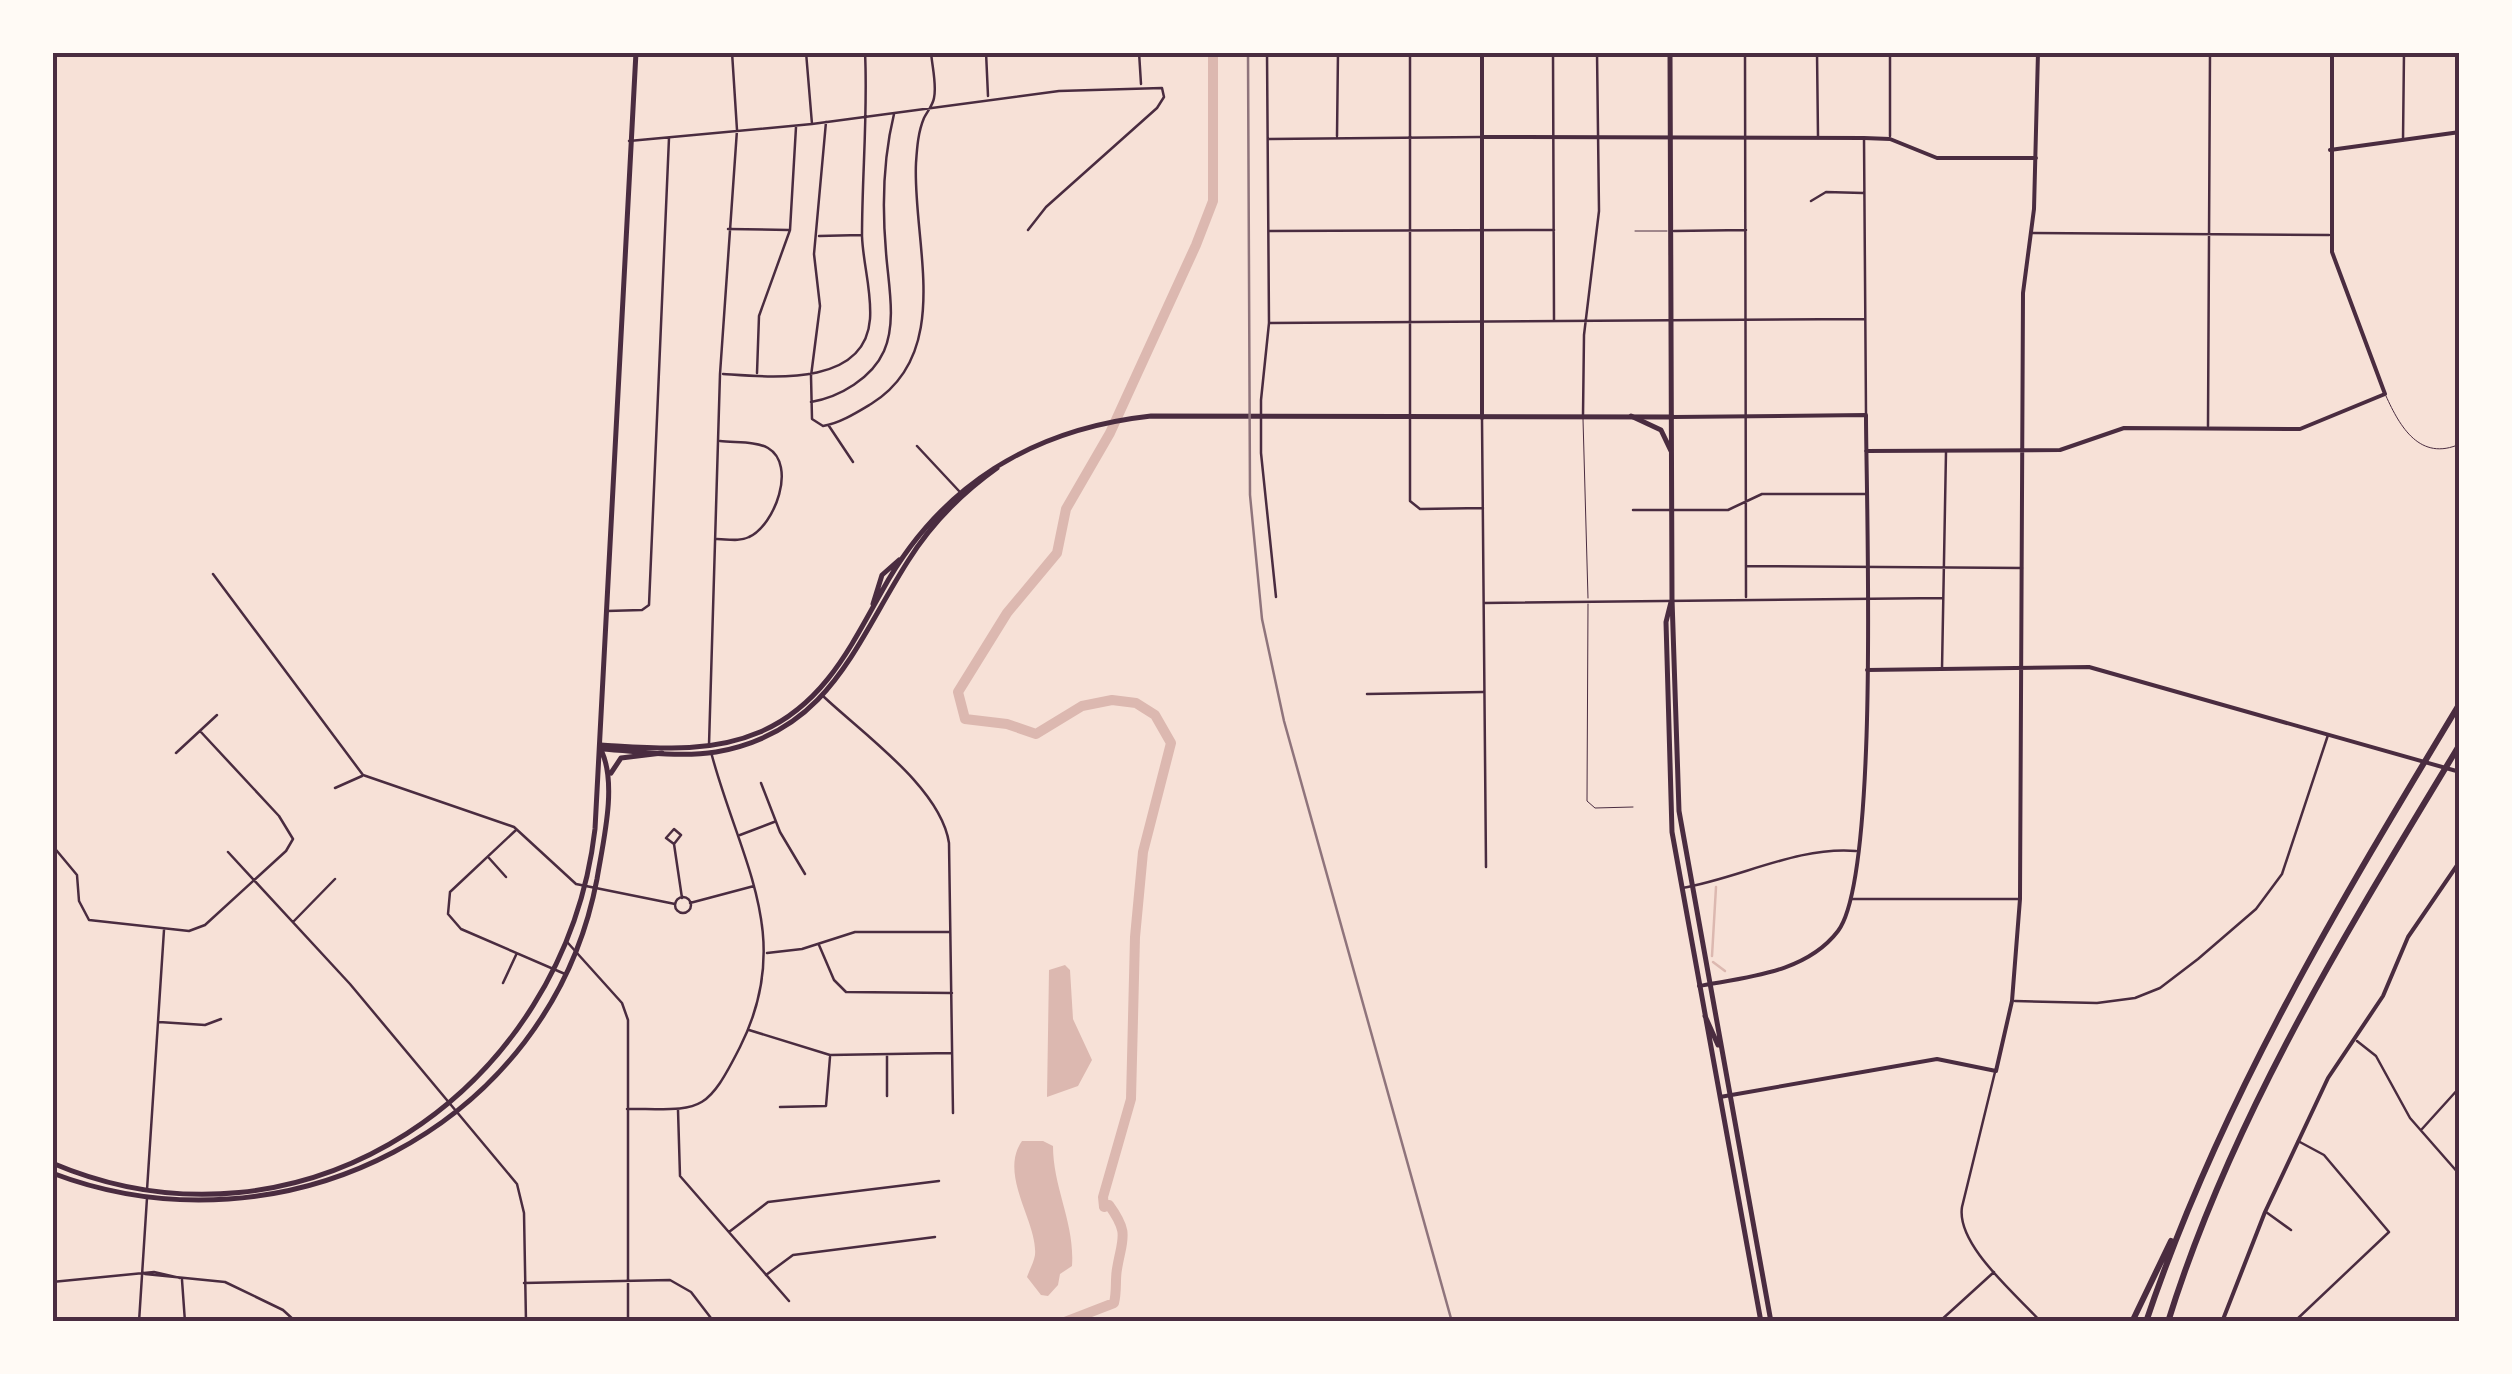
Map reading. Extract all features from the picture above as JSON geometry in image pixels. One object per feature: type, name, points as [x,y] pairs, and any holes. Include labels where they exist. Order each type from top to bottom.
[{"type":"highway","points":[[2132,1322],[2236,1095],[2460,703]]},
{"type":"highway","points":[[2168,1322],[2253,1111],[2292,1034],[2458,748]]},
{"type":"highway","points":[[2146,1322],[2186,1209]]},
{"type":"main road","points":[[52,1163],[148,1189],[220,1192],[304,1179],[372,1154],[451,1103],[515,1038],[556,970],[587,886],[601,747],[636,52]]},
{"type":"main road","points":[[1670,52],[1672,599],[1678,790],[1690,887],[1771,1322]]},
{"type":"main road","points":[[821,694],[901,559],[961,494],[1002,461],[1062,434],[1151,416],[1673,417]]},
{"type":"main road","points":[[1631,416],[1662,430],[1673,458]]},
{"type":"main road","points":[[605,805],[616,762],[628,755],[711,749],[766,729],[821,694],[853,658],[918,547],[961,494]]},
{"type":"main road","points":[[1672,599],[1666,622],[1668,795],[1681,888],[1762,1322]]},
{"type":"main road","points":[[601,747],[711,749]]},
{"type":"main road","points":[[601,747],[662,753]]},
{"type":"main road","points":[[52,1173],[147,1197],[215,1202],[305,1189],[378,1161],[458,1110],[512,1056],[565,974],[575,951],[595,887],[608,766],[601,747]]},
{"type":"main road","points":[[1705,1016],[1720,1047]]},
{"type":"street","points":[[627,1108],[695,1107],[715,1094],[749,1030],[766,952],[756,885],[711,749],[720,374],[737,130],[732,52]]},
{"type":"street","points":[[806,52],[812,124]]},
{"type":"street","points":[[720,374],[811,376],[848,358],[867,336],[870,311],[862,236],[869,115],[865,52]]},
{"type":"street","points":[[826,122],[814,263],[820,306],[811,402],[814,422],[828,425],[891,388],[908,363],[922,328],[926,277],[915,217],[916,162],[920,128],[934,100],[931,52]]},
{"type":"street","points":[[986,52],[988,98]]},
{"type":"street","points":[[1139,52],[1142,86]]},
{"type":"street","points":[[1267,52],[1269,323],[1262,382],[1261,453],[1276,597]]},
{"type":"street","points":[[1338,52],[1338,138]]},
{"type":"street","points":[[1410,52],[1413,506],[1483,508]]},
{"type":"street","points":[[1482,52],[1486,867]]},
{"type":"street","points":[[1553,52],[1554,324]]},
{"type":"street","points":[[1583,416],[1586,322],[1598,211],[1598,52]]},
{"type":"street","points":[[1745,52],[1746,597]]},
{"type":"street","points":[[1817,52],[1818,138]]},
{"type":"street","points":[[1890,52],[1890,139]]},
{"type":"street","points":[[2038,52],[2032,233],[2023,293],[2020,898],[2012,1001],[1960,1216],[1966,1238],[2040,1322]]},
{"type":"street","points":[[2208,428],[2210,52]]},
{"type":"street","points":[[1866,451],[2077,447],[2124,428],[2300,429],[2385,394],[2334,260],[2330,235],[2332,52]]},
{"type":"street","points":[[2403,140],[2404,52]]},
{"type":"street","points":[[629,141],[796,126],[988,98],[1156,85],[1164,92],[1157,108],[1046,207],[1028,230]]},
{"type":"street","points":[[811,402],[862,378],[888,341],[885,152],[894,112]]},
{"type":"street","points":[[757,376],[759,316],[790,230],[796,126]]},
{"type":"street","points":[[2330,150],[2460,132]]},
{"type":"street","points":[[608,611],[642,610],[648,605],[669,136]]},
{"type":"street","points":[[1268,139],[1864,138],[1890,139],[1937,158],[2036,158]]},
{"type":"street","points":[[1699,986],[1787,967],[1836,934],[1850,899],[1867,670],[1864,138]]},
{"type":"street","points":[[1810,201],[1826,192],[1864,193]]},
{"type":"street","points":[[728,230],[790,230]]},
{"type":"street","points":[[1267,231],[1411,234],[1554,230]]},
{"type":"street","points":[[1672,231],[1746,230]]},
{"type":"street","points":[[2032,233],[2330,235]]},
{"type":"street","points":[[816,236],[862,236]]},
{"type":"street","points":[[1269,323],[1865,319]]},
{"type":"street","points":[[1673,417],[1866,415]]},
{"type":"street","points":[[828,425],[852,462]]},
{"type":"street","points":[[714,538],[750,536],[770,521],[778,506],[779,464],[772,451],[718,441]]},
{"type":"street","points":[[917,446],[961,494]]},
{"type":"street","points":[[1942,670],[1946,450]]},
{"type":"street","points":[[1633,510],[1728,510],[1762,494],[1866,494]]},
{"type":"street","points":[[1746,566],[2023,568]]},
{"type":"street","points":[[212,574],[363,775],[517,830],[572,882],[675,904],[684,913],[690,903],[756,885]]},
{"type":"street","points":[[1484,603],[1746,597],[1943,598]]},
{"type":"street","points":[[1867,670],[2058,664],[2104,670],[2457,772]]},
{"type":"street","points":[[1368,694],[1484,692]]},
{"type":"street","points":[[821,694],[940,810],[949,843],[953,1112]]},
{"type":"street","points":[[176,753],[217,715]]},
{"type":"street","points":[[52,845],[74,870],[82,910],[93,922],[196,930],[292,844],[292,834],[200,731]]},
{"type":"street","points":[[2012,1001],[2097,1003],[2134,998],[2160,988],[2256,909],[2282,874],[2328,733]]},
{"type":"street","points":[[334,788],[363,775]]},
{"type":"street","points":[[762,783],[775,822],[805,874]]},
{"type":"street","points":[[738,836],[775,822]]},
{"type":"street","points":[[517,830],[450,892],[448,914],[461,929],[565,974]]},
{"type":"street","points":[[674,844],[682,898],[690,903]]},
{"type":"street","points":[[1681,888],[1736,877],[1824,848],[1856,851]]},
{"type":"street","points":[[228,852],[458,1110],[518,1184],[524,1213],[526,1322]]},
{"type":"street","points":[[488,857],[506,877]]},
{"type":"street","points":[[2222,1322],[2265,1212],[2328,1078],[2382,996],[2408,937],[2460,861]]},
{"type":"street","points":[[292,922],[335,879]]},
{"type":"street","points":[[675,904],[682,898]]},
{"type":"street","points":[[1850,899],[2020,898]]},
{"type":"street","points":[[139,1322],[164,930]]},
{"type":"street","points":[[766,952],[855,932],[951,932]]},
{"type":"street","points":[[568,943],[626,1010],[628,1322]]},
{"type":"street","points":[[818,943],[834,980],[846,992],[952,993]]},
{"type":"street","points":[[504,983],[516,954]]},
{"type":"street","points":[[158,1022],[205,1025],[221,1019]]},
{"type":"street","points":[[749,1030],[830,1055],[952,1053]]},
{"type":"street","points":[[2356,1040],[2376,1056],[2421,1130],[2460,1175]]},
{"type":"street","points":[[886,1054],[888,1096]]},
{"type":"street","points":[[780,1107],[826,1106],[830,1055]]},
{"type":"street","points":[[1720,1097],[1937,1059],[1996,1071]]},
{"type":"street","points":[[2421,1130],[2460,1086]]},
{"type":"street","points":[[678,1109],[680,1176],[789,1301]]},
{"type":"street","points":[[2294,1322],[2390,1232],[2324,1155],[2296,1141]]},
{"type":"street","points":[[729,1232],[768,1202],[939,1181]]},
{"type":"street","points":[[2265,1212],[2283,1220],[2291,1230]]},
{"type":"street","points":[[766,1276],[793,1255],[935,1236]]},
{"type":"street","points":[[1943,1320],[1995,1271]]},
{"type":"street","points":[[52,1282],[144,1273],[236,1286],[296,1322]]},
{"type":"street","points":[[182,1278],[180,1304],[186,1322]]},
{"type":"street","points":[[524,1282],[626,1280],[678,1284],[705,1305],[714,1322]]},
{"type":"lane","points":[[1635,231],[1672,231]]},
{"type":"lane","points":[[2385,394],[2408,436],[2431,449],[2460,444]]},
{"type":"lane","points":[[1583,416],[1588,602],[1587,800],[1595,808],[1633,806]]},
{"type":"shaded area","points":[[1065,965],[1070,970],[1073,1019],[1092,1060],[1078,1086],[1047,1097],[1049,970]]},
{"type":"shaded area","points":[[1022,1141],[1043,1141],[1053,1146],[1070,1235],[1072,1266],[1060,1274],[1058,1285],[1048,1296],[1041,1295],[1027,1277],[1035,1255],[1034,1242],[1014,1169]]},
{"type":"waterway","points":[[1065,1322],[1114,1303],[1115,1299],[1122,1230],[1109,1205],[1104,1207],[1103,1197],[1131,1099],[1135,937],[1143,852],[1171,743],[1155,715],[1136,703],[1112,700],[1082,706],[1036,734],[1007,724],[965,719],[958,692],[1007,613],[1057,553],[1066,509],[1110,433],[1196,245],[1213,201],[1213,52]]},
{"type":"waterway","points":[[1712,956],[1716,887]]},
{"type":"waterway","points":[[1713,962],[1725,971]]},
{"type":"railway","points":[[1248,52],[1250,495],[1262,619],[1284,721],[1452,1322]]}]
